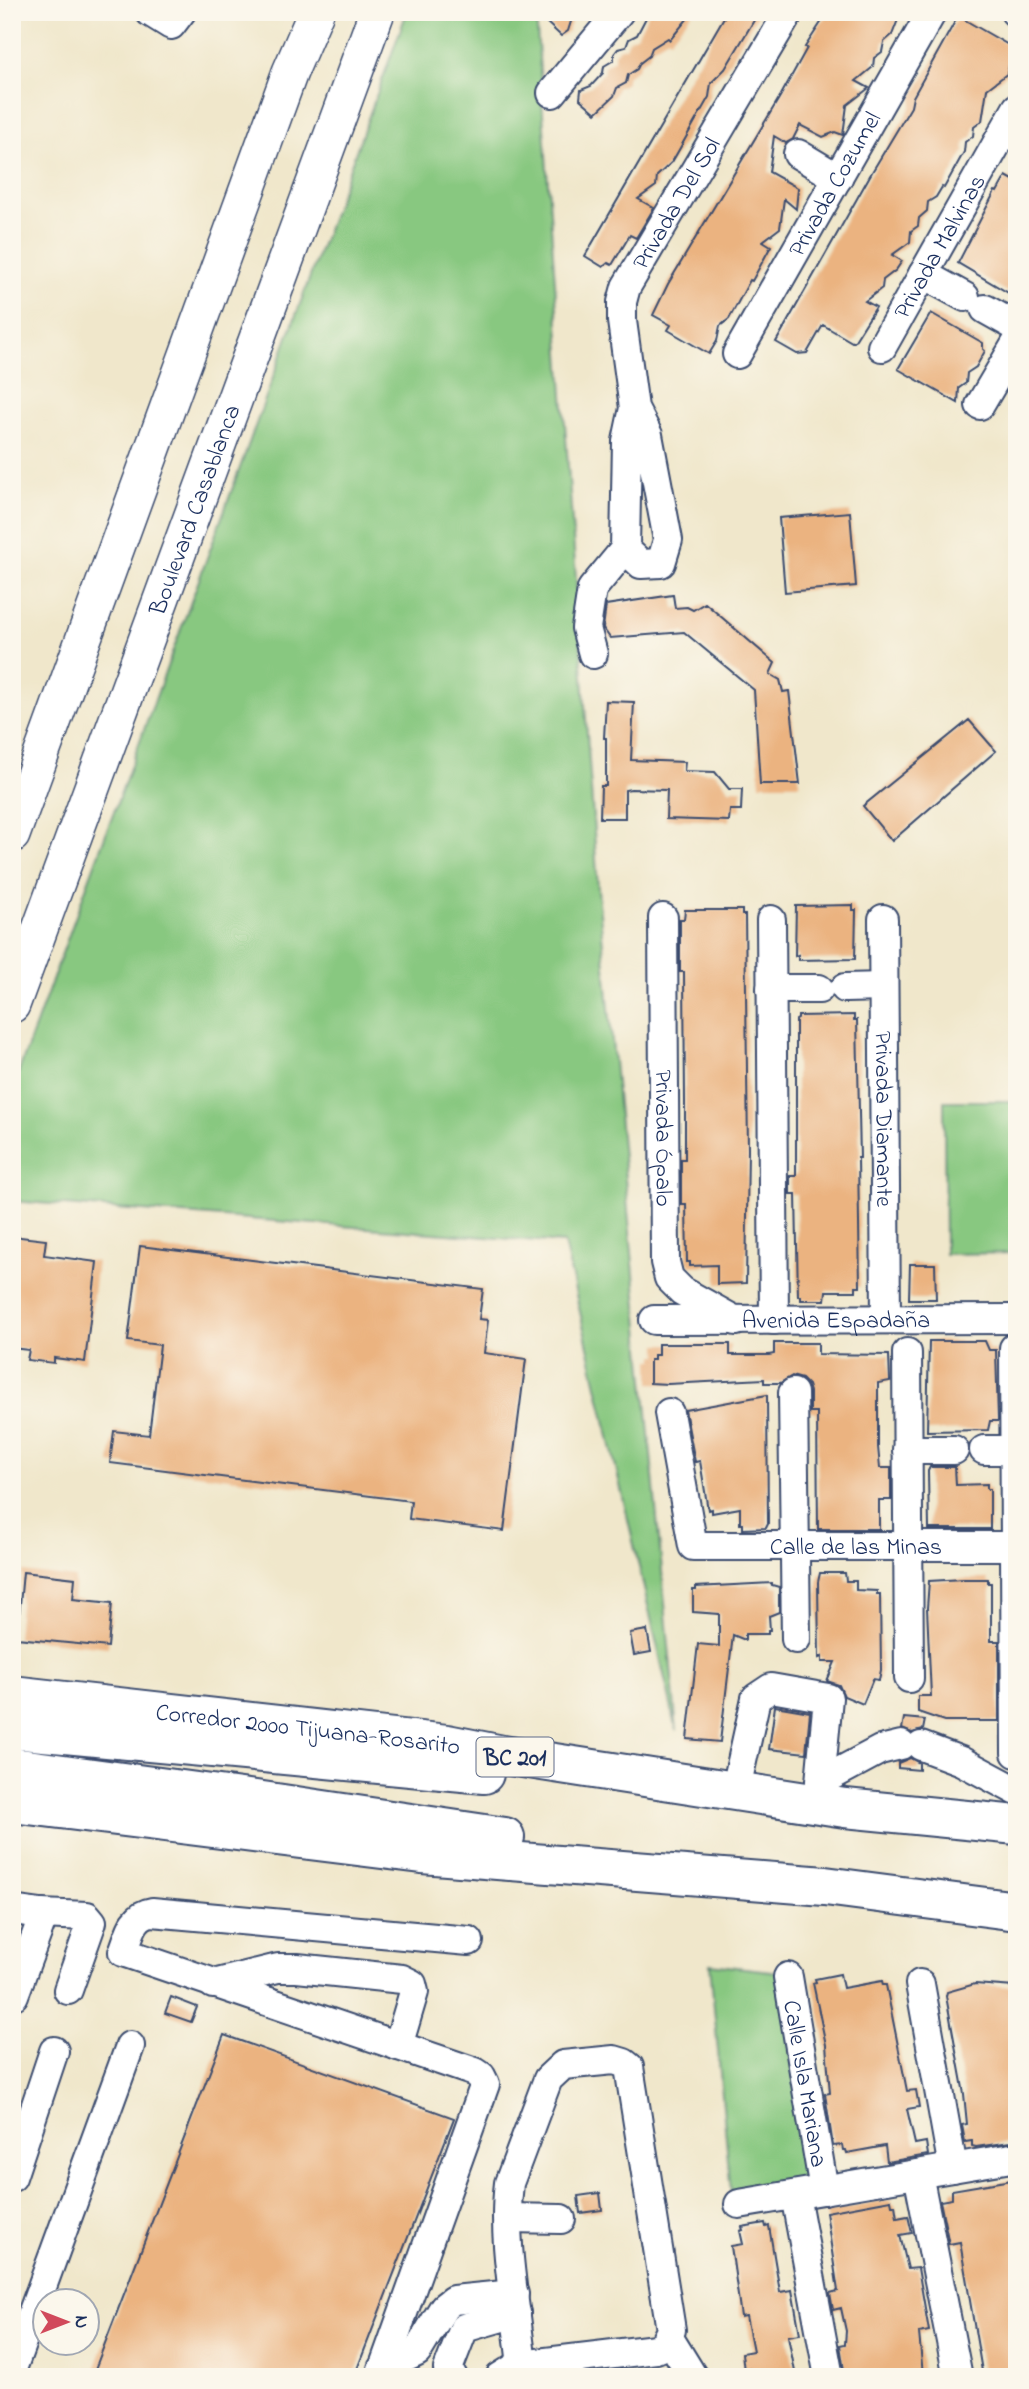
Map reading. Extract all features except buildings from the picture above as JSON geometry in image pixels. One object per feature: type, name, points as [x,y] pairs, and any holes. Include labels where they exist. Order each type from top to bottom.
[{"type":"highway","name":"Corredor 2000 Tijuana-Rosarito","points":[[12,1695],[447,1744],[503,1755],[832,1795],[1017,1825]]},
{"type":"highway","points":[[12,1729],[832,1795],[1017,1801]]},
{"type":"highway","points":[[447,1744],[739,1776],[832,1795]]},
{"type":"highway","points":[[12,1767],[256,1800],[825,1886],[1017,1911]]},
{"type":"highway","points":[[12,1803],[422,1854],[841,1913],[1017,1934]]},
{"type":"highway","points":[[422,1854],[825,1886]]},
{"type":"main road","points":[[12,835],[285,86],[316,12]]},
{"type":"main road","name":"Boulevard Casablanca","points":[[12,1005],[377,12]]},
{"type":"street","points":[[552,93],[619,12]]},
{"type":"street","name":"Privada Del Sol","points":[[634,408],[622,320],[622,302],[626,287],[789,12]]},
{"type":"street","name":"Privada Cozumel","points":[[737,354],[932,12]]},
{"type":"street","name":"Privada Malvinas","points":[[882,348],[1017,108]]},
{"type":"street","points":[[799,154],[838,178]]},
{"type":"street","points":[[923,274],[1017,327]]},
{"type":"street","points":[[980,405],[1017,342]]},
{"type":"street","points":[[593,654],[586,628],[592,589],[625,549],[627,441],[634,408]]},
{"type":"street","points":[[625,549],[641,564],[661,563],[668,540],[648,435],[634,408]]},
{"type":"street","name":"Privada Ópalo","points":[[663,918],[665,1262],[668,1278],[682,1292],[736,1321]]},
{"type":"street","name":"Privada Diamante","points":[[883,919],[886,1319]]},
{"type":"street","points":[[771,920],[774,1320]]},
{"type":"street","points":[[771,989],[883,987]]},
{"type":"street","name":"Avenida Espadaña","points":[[654,1320],[1017,1319]]},
{"type":"street","points":[[1014,1348],[1016,1753]]},
{"type":"street","points":[[907,1353],[909,1678]]},
{"type":"street","points":[[793,1393],[796,1639]]},
{"type":"street","name":"Calle de las Minas","points":[[668,1413],[693,1546],[1016,1546]]},
{"type":"street","points":[[907,1451],[954,1450]]},
{"type":"street","points":[[984,1450],[1014,1450]]},
{"type":"street","points":[[739,1776],[756,1698],[771,1688],[828,1698],[832,1795]]},
{"type":"street","points":[[832,1795],[880,1749],[911,1745],[961,1761],[1017,1791]]},
{"type":"street","points":[[12,1910],[87,1916],[92,1922],[68,1990]]},
{"type":"street","points":[[381,2373],[485,2084],[481,2076],[123,1952],[136,1919],[143,1913],[152,1912],[469,1941]]},
{"type":"street","points":[[14,1995],[43,1917],[41,1914]]},
{"type":"street","points":[[213,1984],[278,1968],[402,1979],[411,1984],[414,1993],[398,2046]]},
{"type":"street","name":"Calle Isla Mariana","points":[[788,1977],[824,2190]]},
{"type":"street","points":[[920,1984],[953,2168]]},
{"type":"street","points":[[12,2369],[130,2046]]},
{"type":"street","points":[[12,2177],[54,2051]]},
{"type":"street","points":[[614,2060],[624,2063],[629,2067],[671,2330],[669,2338],[663,2346],[656,2349],[534,2365],[524,2362],[521,2357],[515,2304],[508,2218],[509,2183],[548,2078],[563,2065],[614,2060]]},
{"type":"street","points":[[740,2204],[1017,2157]]},
{"type":"street","points":[[918,2174],[958,2377]]},
{"type":"street","name":"Calle Isla Mariana","points":[[795,2195],[829,2377]]},
{"type":"street","points":[[508,2218],[561,2219]]},
{"type":"street","points":[[381,2373],[416,2353],[444,2307],[453,2300],[515,2304]]},
{"type":"street","points":[[453,2377],[448,2368],[464,2328],[515,2304]]},
{"type":"street","points":[[669,2338],[693,2377]]},
{"type":"street","points":[[500,2377],[524,2362]]},
{"type":"green space","points":[[407,12],[538,12],[536,15],[599,902],[677,1731],[564,1243],[12,1201],[12,1090]]},
{"type":"green space","points":[[944,1101],[1017,1101],[1017,1253],[945,1254]]},
{"type":"green space","points":[[710,1964],[779,1972],[809,2178],[731,2193]]}]
